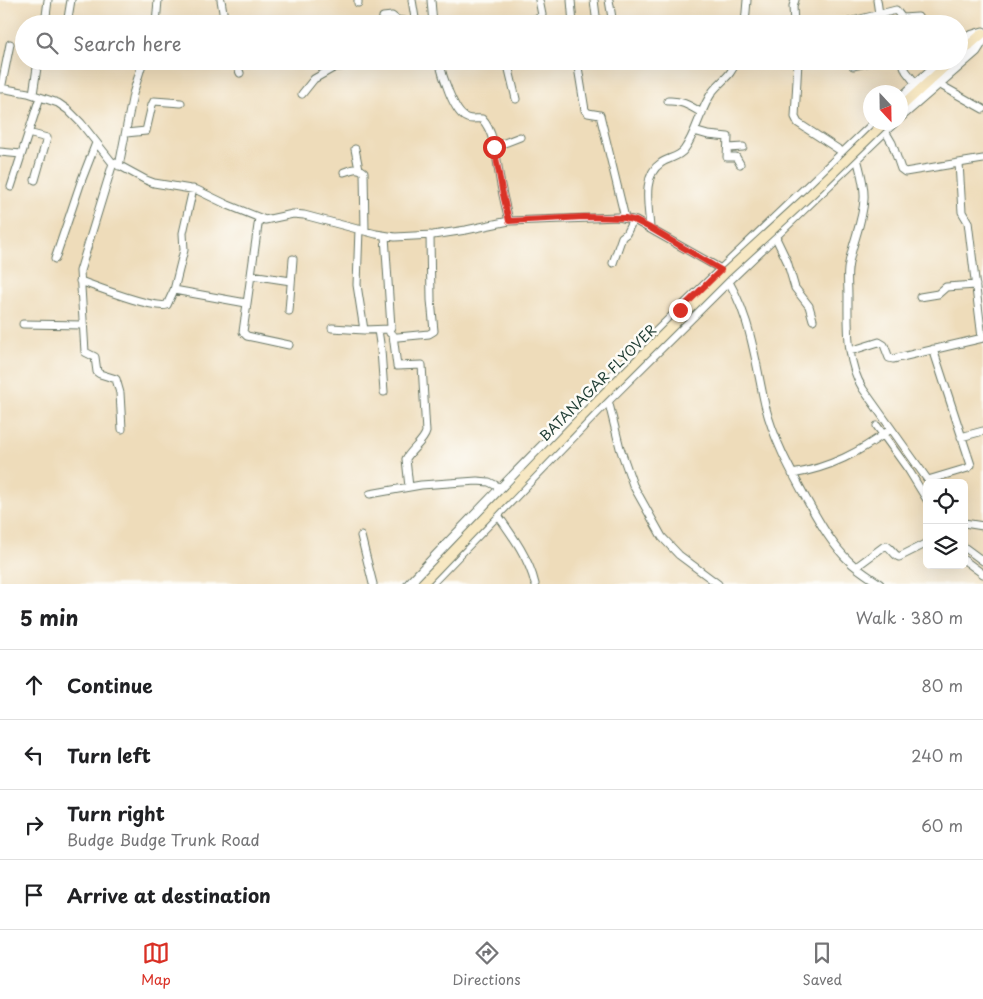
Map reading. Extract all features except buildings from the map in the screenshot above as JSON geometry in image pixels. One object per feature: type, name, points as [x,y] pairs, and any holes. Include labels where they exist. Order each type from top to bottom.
[{"type":"main road","points":[[968,46],[983,33]]},
{"type":"main road","points":[[908,101],[941,70]]},
{"type":"main road","name":"BATANAGAR FLYOVER","points":[[422,584],[600,399],[724,274],[882,130]]},
{"type":"street","points":[[46,15],[48,0]]},
{"type":"street","points":[[68,15],[70,0]]},
{"type":"street","points":[[157,15],[158,0]]},
{"type":"street","points":[[221,0],[224,15]]},
{"type":"street","points":[[412,0],[415,15]]},
{"type":"street","points":[[431,0],[432,15]]},
{"type":"street","points":[[539,0],[542,15]]},
{"type":"street","points":[[571,0],[572,15]]},
{"type":"street","points":[[594,0],[596,15]]},
{"type":"street","points":[[609,0],[611,15]]},
{"type":"street","points":[[746,15],[747,0]]},
{"type":"street","points":[[794,15],[795,0]]},
{"type":"street","points":[[877,0],[879,14]]},
{"type":"street","points":[[875,15],[896,10],[900,15]]},
{"type":"street","points":[[968,37],[983,33]]},
{"type":"street","points":[[968,58],[976,51],[983,40]]},
{"type":"street","points":[[10,44],[1,88],[58,103],[82,123],[116,164],[154,183],[193,189],[259,218],[271,220],[293,214],[316,217],[395,237],[466,230],[509,221],[584,217],[625,218],[650,228],[721,270],[729,280],[747,319],[755,349],[766,408],[778,444],[792,474],[825,531],[849,562],[879,584]]},
{"type":"street","points":[[11,187],[28,133],[36,96],[37,70]]},
{"type":"street","points":[[122,429],[121,404],[117,382],[113,377],[100,374],[95,357],[85,352],[80,281],[82,264],[126,133],[133,94],[141,70]]},
{"type":"street","points":[[302,94],[314,79],[330,70]]},
{"type":"street","points":[[442,70],[456,106],[465,118],[480,118],[485,121],[494,147],[509,221]]},
{"type":"street","points":[[508,70],[516,100]]},
{"type":"street","points":[[579,70],[586,110],[588,113],[600,116],[625,218]]},
{"type":"street","points":[[650,228],[648,186],[652,173],[662,163],[683,151],[714,91],[733,70]]},
{"type":"street","points":[[798,70],[795,117],[798,123],[843,154]]},
{"type":"street","points":[[905,70],[916,84]]},
{"type":"street","points":[[908,92],[931,70]]},
{"type":"street","points":[[908,109],[953,70]]},
{"type":"street","points":[[937,83],[983,109]]},
{"type":"street","points":[[673,99],[702,113]]},
{"type":"street","points":[[126,133],[146,131],[154,101],[182,103]]},
{"type":"street","points":[[694,130],[708,135],[728,137],[728,157],[736,157],[740,164]]},
{"type":"street","points":[[408,584],[501,488],[721,270],[826,172],[868,130]]},
{"type":"street","points":[[430,584],[608,400],[729,280],[837,178],[882,130]]},
{"type":"street","points":[[886,130],[904,172],[983,159]]},
{"type":"street","points":[[28,133],[47,138],[35,180]]},
{"type":"street","points":[[494,147],[520,137]]},
{"type":"street","points":[[56,259],[96,142]]},
{"type":"street","points":[[728,148],[743,147]]},
{"type":"street","points":[[355,148],[359,169]]},
{"type":"street","points":[[0,152],[21,154]]},
{"type":"street","points":[[854,161],[864,184],[864,198],[863,211],[848,270],[850,351],[859,383],[927,479]]},
{"type":"street","points":[[850,351],[879,342],[884,345],[891,359],[982,338],[968,220],[962,212],[959,163]]},
{"type":"street","points":[[344,172],[359,169],[365,175],[356,285],[364,330]]},
{"type":"street","points":[[80,281],[129,298],[164,306],[169,303],[184,250],[183,233],[193,189]]},
{"type":"street","points":[[259,218],[242,330],[246,336],[289,346]]},
{"type":"street","points":[[613,264],[622,237],[626,234],[633,220]]},
{"type":"street","points":[[332,328],[378,330],[398,337],[429,334],[434,331],[431,300],[430,235]]},
{"type":"street","points":[[385,236],[390,333],[397,366],[422,365],[426,432],[425,437],[416,444],[415,449],[406,459],[409,487]]},
{"type":"street","points":[[775,236],[795,288],[809,306],[813,320]]},
{"type":"street","points":[[289,311],[294,259]]},
{"type":"street","points":[[251,275],[291,281]]},
{"type":"street","points":[[920,296],[938,294],[946,287],[976,285]]},
{"type":"street","points":[[174,290],[246,303]]},
{"type":"street","points":[[23,324],[83,325]]},
{"type":"street","points":[[378,330],[384,392]]},
{"type":"street","points":[[933,349],[971,463],[970,466],[937,479]]},
{"type":"street","points":[[608,400],[620,448],[633,485],[662,537],[679,555],[718,584]]},
{"type":"street","points":[[877,426],[908,468],[923,493]]},
{"type":"street","points":[[792,474],[812,471],[836,463],[891,429]]},
{"type":"street","points":[[962,437],[983,431]]},
{"type":"street","points":[[370,494],[409,487],[477,481],[489,482],[501,488]]},
{"type":"street","points":[[497,514],[513,536],[529,566],[535,584]]},
{"type":"street","points":[[968,524],[983,526]]},
{"type":"street","points":[[361,536],[373,584]]},
{"type":"street","points":[[856,567],[883,547],[887,546],[896,556],[900,557],[923,545]]},
{"type":"street","points":[[968,550],[983,561]]},
{"type":"street","points":[[968,563],[983,574]]},
{"type":"route","points":[[494,147],[509,221],[619,216],[650,228],[721,270],[680,310]]}]
